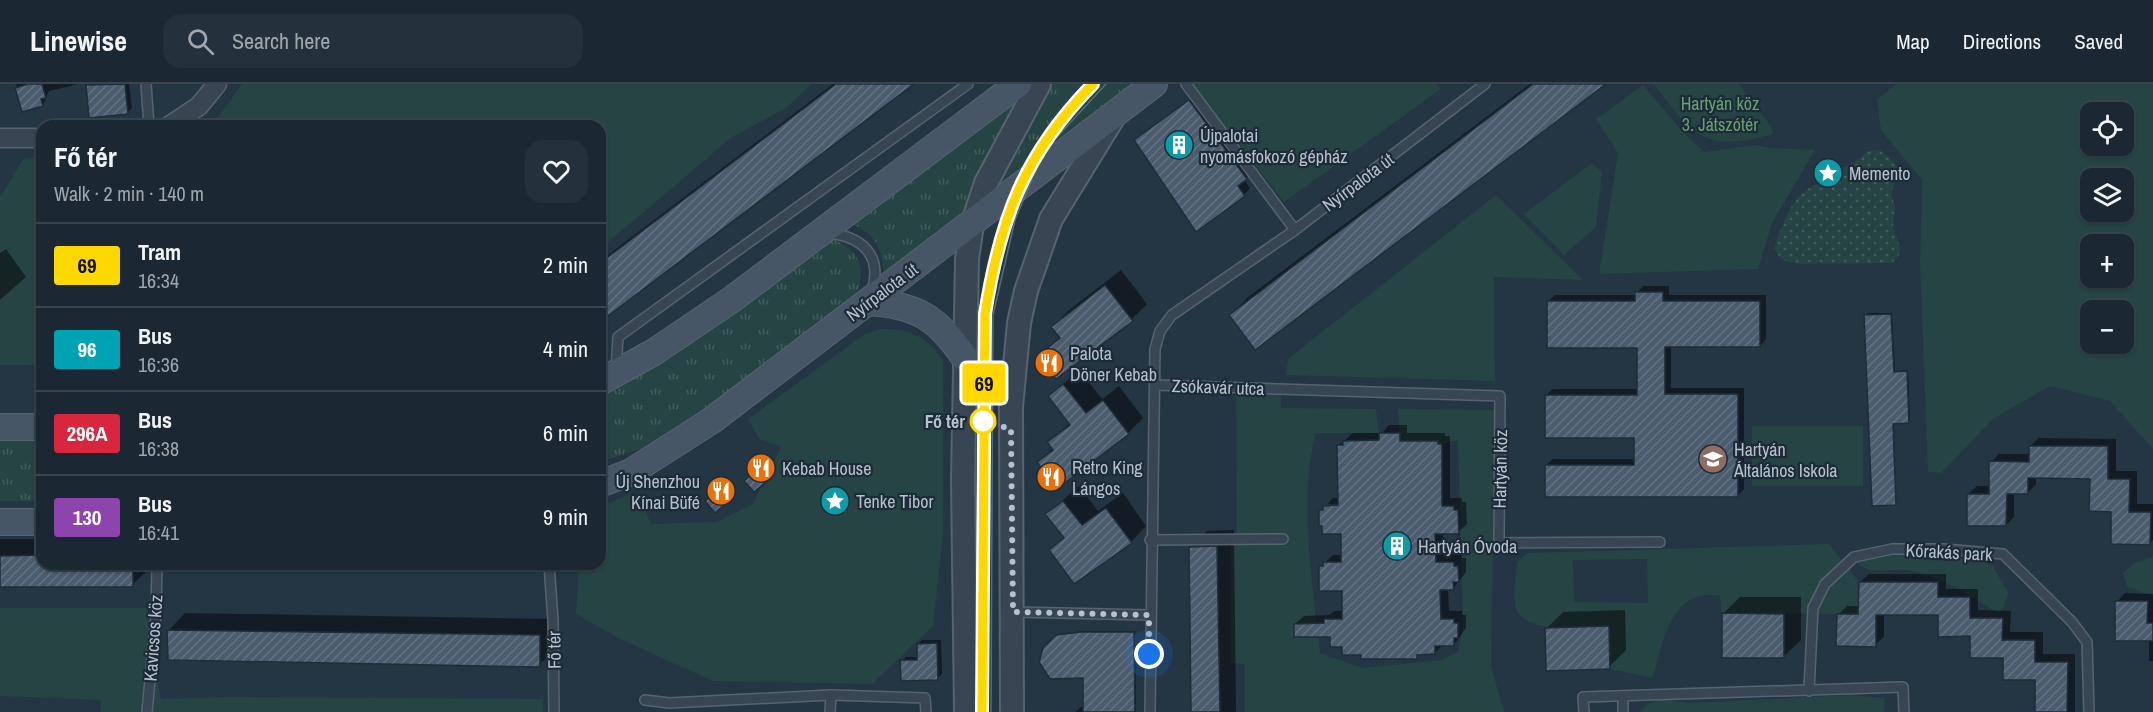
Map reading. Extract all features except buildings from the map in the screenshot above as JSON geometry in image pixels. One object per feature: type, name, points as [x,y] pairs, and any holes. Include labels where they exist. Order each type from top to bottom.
[{"type":"main road","points":[[608,378],[654,352],[731,300],[1018,84]]},
{"type":"main road","name":"Nyírpalota út","points":[[606,482],[631,472],[691,434],[972,225],[1154,84]]},
{"type":"main road","points":[[868,302],[896,304],[919,311],[950,335],[964,357]]},
{"type":"main road","points":[[0,427],[36,427]]},
{"type":"main road","points":[[0,522],[36,522]]},
{"type":"street","points":[[178,120],[199,106],[217,84]]},
{"type":"street","points":[[966,712],[964,357],[967,259],[972,225],[994,166],[1039,84]]},
{"type":"street","points":[[1012,712],[1011,407],[1021,312],[1032,272],[1052,219],[1117,111]]},
{"type":"street","points":[[1,134],[36,137]]},
{"type":"lane","points":[[146,84],[149,120]]},
{"type":"lane","points":[[608,378],[618,337],[968,84]]},
{"type":"lane","points":[[1186,84],[1295,230]]},
{"type":"lane","name":"Nyírpalota út","points":[[1155,385],[1155,349],[1160,332],[1172,315],[1295,230],[1485,84]]},
{"type":"lane","points":[[819,233],[846,235],[863,245],[873,261],[875,280],[868,302]]},
{"type":"lane","name":"Zsókavár utca","points":[[1150,712],[1150,540],[1155,385],[1500,396]]},
{"type":"lane","name":"Hartyán köz","points":[[1500,396],[1499,543],[1659,542]]},
{"type":"lane","points":[[1150,540],[1283,538]]},
{"type":"lane","name":"Kőrakás park","points":[[1809,691],[1813,608],[1825,584],[1854,557],[1892,549],[1944,549],[2003,554],[2072,622],[2087,642],[2089,712]]},
{"type":"lane","name":"Kavicsos köz","points":[[147,712],[156,616],[157,570]]},
{"type":"lane","name":"Fő tér","points":[[549,570],[554,712]]},
{"type":"lane","points":[[1013,612],[1149,615]]},
{"type":"lane","points":[[1584,712],[1583,697],[1903,687],[1904,712]]},
{"type":"lane","points":[[830,712],[831,695]]},
{"type":"lane","points":[[645,700],[669,703],[831,695],[926,698],[926,712]]},
{"type":"lane","points":[[1623,696],[1623,712]]},
{"type":"green space","points":[[242,84],[812,84],[786,108],[732,137],[606,244],[606,120],[216,120]]},
{"type":"green space","points":[[1030,84],[958,223],[883,278],[882,257],[875,242],[863,230],[844,221]]},
{"type":"green space","points":[[1047,84],[1140,84],[985,203]]},
{"type":"green space","points":[[1191,84],[1436,84],[1441,89],[1284,202]]},
{"type":"green space","name":"Hartyán köz 3. Játszótér","points":[[1654,84],[1739,84],[1772,128],[1773,134],[1731,142],[1716,141],[1703,136],[1680,117]]},
{"type":"green space","points":[[1897,84],[2153,84],[2153,449],[2110,401],[2050,386],[1993,419],[1941,473],[1928,472],[1920,264],[1922,180],[1881,130],[1877,99]]},
{"type":"green space","points":[[1643,85],[1682,131],[1704,152],[1756,145],[1770,148],[1815,150],[1772,223],[1758,269],[1599,274],[1618,153],[1596,119]]},
{"type":"green space","points":[[1879,150],[1886,154],[1899,169],[1891,193],[1895,207],[1893,226],[1900,247],[1899,255],[1892,263],[1800,264],[1781,258],[1774,248],[1787,214],[1800,196],[1819,183],[1831,180],[1841,168],[1850,165],[1869,151]]},
{"type":"green space","points":[[36,157],[36,365],[0,365],[0,197],[24,158]]},
{"type":"green space","points":[[1592,163],[1602,173],[1596,227],[1564,255],[1524,214]]},
{"type":"green space","points":[[1496,195],[1583,280],[1494,277],[1495,381],[1286,375],[1288,359]]},
{"type":"green space","points":[[825,236],[845,246],[857,258],[861,275],[856,297],[661,442],[606,460],[606,389]]},
{"type":"green space","name":"Fő tér","points":[[881,329],[909,332],[925,340],[943,361],[943,536],[933,626],[872,684],[713,681],[620,639],[576,614],[579,570],[606,570],[606,504],[630,494],[640,497],[651,524],[716,522],[753,504],[781,447],[759,439],[748,419],[865,334]]},
{"type":"green space","points":[[1236,393],[1281,395],[1281,408],[1376,409],[1379,433],[1316,433],[1308,485],[1311,571],[1320,653],[1363,668],[1442,660],[1458,652],[1463,625],[1458,440],[1438,444],[1437,441],[1417,441],[1417,444],[1400,444],[1398,409],[1495,410],[1491,666],[1504,712],[1245,712],[1245,664],[1231,663],[1231,539],[1275,538],[1272,534],[1237,534]]},
{"type":"green space","points":[[1752,426],[1863,426],[1863,486],[1752,486]]},
{"type":"green space","points":[[0,438],[36,438],[36,501],[0,501]]},
{"type":"green space","points":[[1829,544],[1859,582],[1858,614],[1722,613],[1720,596],[1703,595],[1690,600],[1680,608],[1672,620],[1653,678],[1610,669],[1608,626],[1555,628],[1528,622],[1519,615],[1514,600],[1517,562],[1528,553]],"holes":[[[1647,559],[1648,603],[1574,602],[1573,560]]]},
{"type":"green space","points":[[1887,548],[1926,556],[1978,559],[1993,566],[2008,593],[2004,607],[1999,613],[1930,576],[1905,570],[1870,570],[1858,565],[1853,559],[1864,550]]},
{"type":"green space","points":[[2153,557],[2153,597],[2127,586],[2123,573],[2134,563]]},
{"type":"green space","points":[[0,608],[146,608],[161,699],[229,697],[543,699],[543,712],[101,712],[101,700],[0,696]]},
{"type":"green space","points":[[1850,695],[1885,698],[1884,712],[1640,712],[1646,705],[1660,699],[1690,703]]},
{"type":"tram line","points":[[1060,123],[1093,84]]},
{"type":"tram line","name":"69","points":[[982,712],[985,314],[993,262],[1007,215],[1036,153],[1093,84]]},
{"type":"tram line","points":[[991,712],[993,315],[1015,220],[1047,148],[1106,84]]},
{"type":"tram line","points":[[985,318],[991,268],[1006,220],[1019,189]]},
{"type":"tram line","points":[[982,712],[983,453]]},
{"type":"place","name":"Újpalotai nyomásfokozó gépház","points":[[1179,145]]},
{"type":"place","name":"Memento","points":[[1828,173]]},
{"type":"place","name":"Palota Döner Kebab","points":[[1049,363]]},
{"type":"place","name":"Fő tér","points":[[983,421]]},
{"type":"place","name":"Hartyán Általános Iskola","points":[[1713,459]]},
{"type":"place","name":"Kebab House","points":[[761,468]]},
{"type":"place","name":"Retro King Lángos","points":[[1051,477]]},
{"type":"place","name":"Új Shenzhou Kínai Büfé","points":[[721,491]]},
{"type":"place","name":"Tenke Tibor","points":[[835,501]]},
{"type":"place","name":"Hartyán Óvoda","points":[[1397,546]]},
{"type":"route","points":[[983,421],[1011,429],[1013,612],[1066,615],[1149,615],[1149,654]]}]
